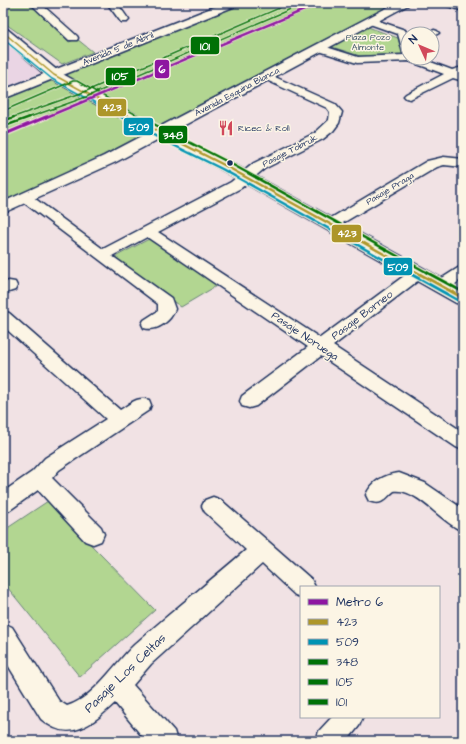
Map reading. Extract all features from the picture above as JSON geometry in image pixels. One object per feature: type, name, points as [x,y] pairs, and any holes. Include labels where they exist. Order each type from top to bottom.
[{"type":"main road","name":"Avenida 5 de Abril","points":[[3,95],[234,3]]},
{"type":"main road","name":"Avenida Esquina Blanca","points":[[3,208],[93,168],[404,3]]},
{"type":"main road","points":[[3,32],[54,75],[159,133],[244,176],[463,298]]},
{"type":"street","points":[[35,3],[73,38]]},
{"type":"street","points":[[112,3],[124,20]]},
{"type":"street","points":[[448,3],[463,8]]},
{"type":"street","points":[[370,21],[400,31]]},
{"type":"street","points":[[320,48],[354,60],[400,58]]},
{"type":"street","points":[[431,66],[458,76]]},
{"type":"street","points":[[410,96],[458,76],[463,69]]},
{"type":"street","name":"Pasaje Tobruk","points":[[102,255],[236,185],[244,176],[259,166],[319,136],[333,124],[336,116],[334,109],[326,103],[266,76]]},
{"type":"street","name":"Pasaje Praga","points":[[331,224],[432,164],[438,162],[457,162]]},
{"type":"street","points":[[25,198],[165,302],[167,309],[165,314],[150,324]]},
{"type":"street","name":"Pasaje Noruega","points":[[147,231],[463,442]]},
{"type":"street","points":[[442,286],[463,271]]},
{"type":"street","name":"Pasaje Borneo","points":[[249,401],[418,273]]},
{"type":"street","points":[[3,317],[119,420]]},
{"type":"street","points":[[3,504],[39,478],[52,464],[142,405]]},
{"type":"street","points":[[39,478],[94,534]]},
{"type":"street","points":[[376,495],[391,483],[404,482],[416,487],[462,519]]},
{"type":"street","points":[[213,506],[302,586]]},
{"type":"street","name":"Pasaje Los Celtas","points":[[3,636],[50,710],[57,716],[67,719],[83,714],[116,685],[142,654],[262,550]]},
{"type":"street","points":[[116,685],[164,741]]},
{"type":"street","points":[[329,741],[349,718]]},
{"type":"shaded area","points":[[3,41],[42,72],[3,88]]},
{"type":"green space","points":[[3,3],[29,3],[69,42],[77,39],[93,52],[62,64],[3,22]]},
{"type":"green space","points":[[240,3],[395,3],[84,165],[3,201],[3,99]]},
{"type":"green space","name":"Plaza Pozo Almonte","points":[[368,27],[398,38],[400,54],[360,56],[329,46]]},
{"type":"green space","points":[[149,239],[218,285],[181,307],[113,258]]},
{"type":"green space","points":[[48,501],[155,610],[80,677],[3,582],[3,531]]},
{"type":"metro line","name":"6","points":[[3,135],[321,3]]},
{"type":"transit line","name":"I05","points":[[3,121],[84,92],[291,3]]},
{"type":"transit line","name":"I01","points":[[5,126],[86,97],[293,8]]},
{"type":"transit line","name":"423","points":[[3,32],[54,75],[159,133],[224,165],[463,298]]},
{"type":"transit line","name":"509","points":[[3,39],[52,79],[157,137],[222,169],[461,302]]},
{"type":"transit line","name":"348","points":[[3,111],[73,81],[77,81],[161,129],[226,161],[463,292]]},
{"type":"place","name":"Ricec & Roll","points":[[226,128]]}]
